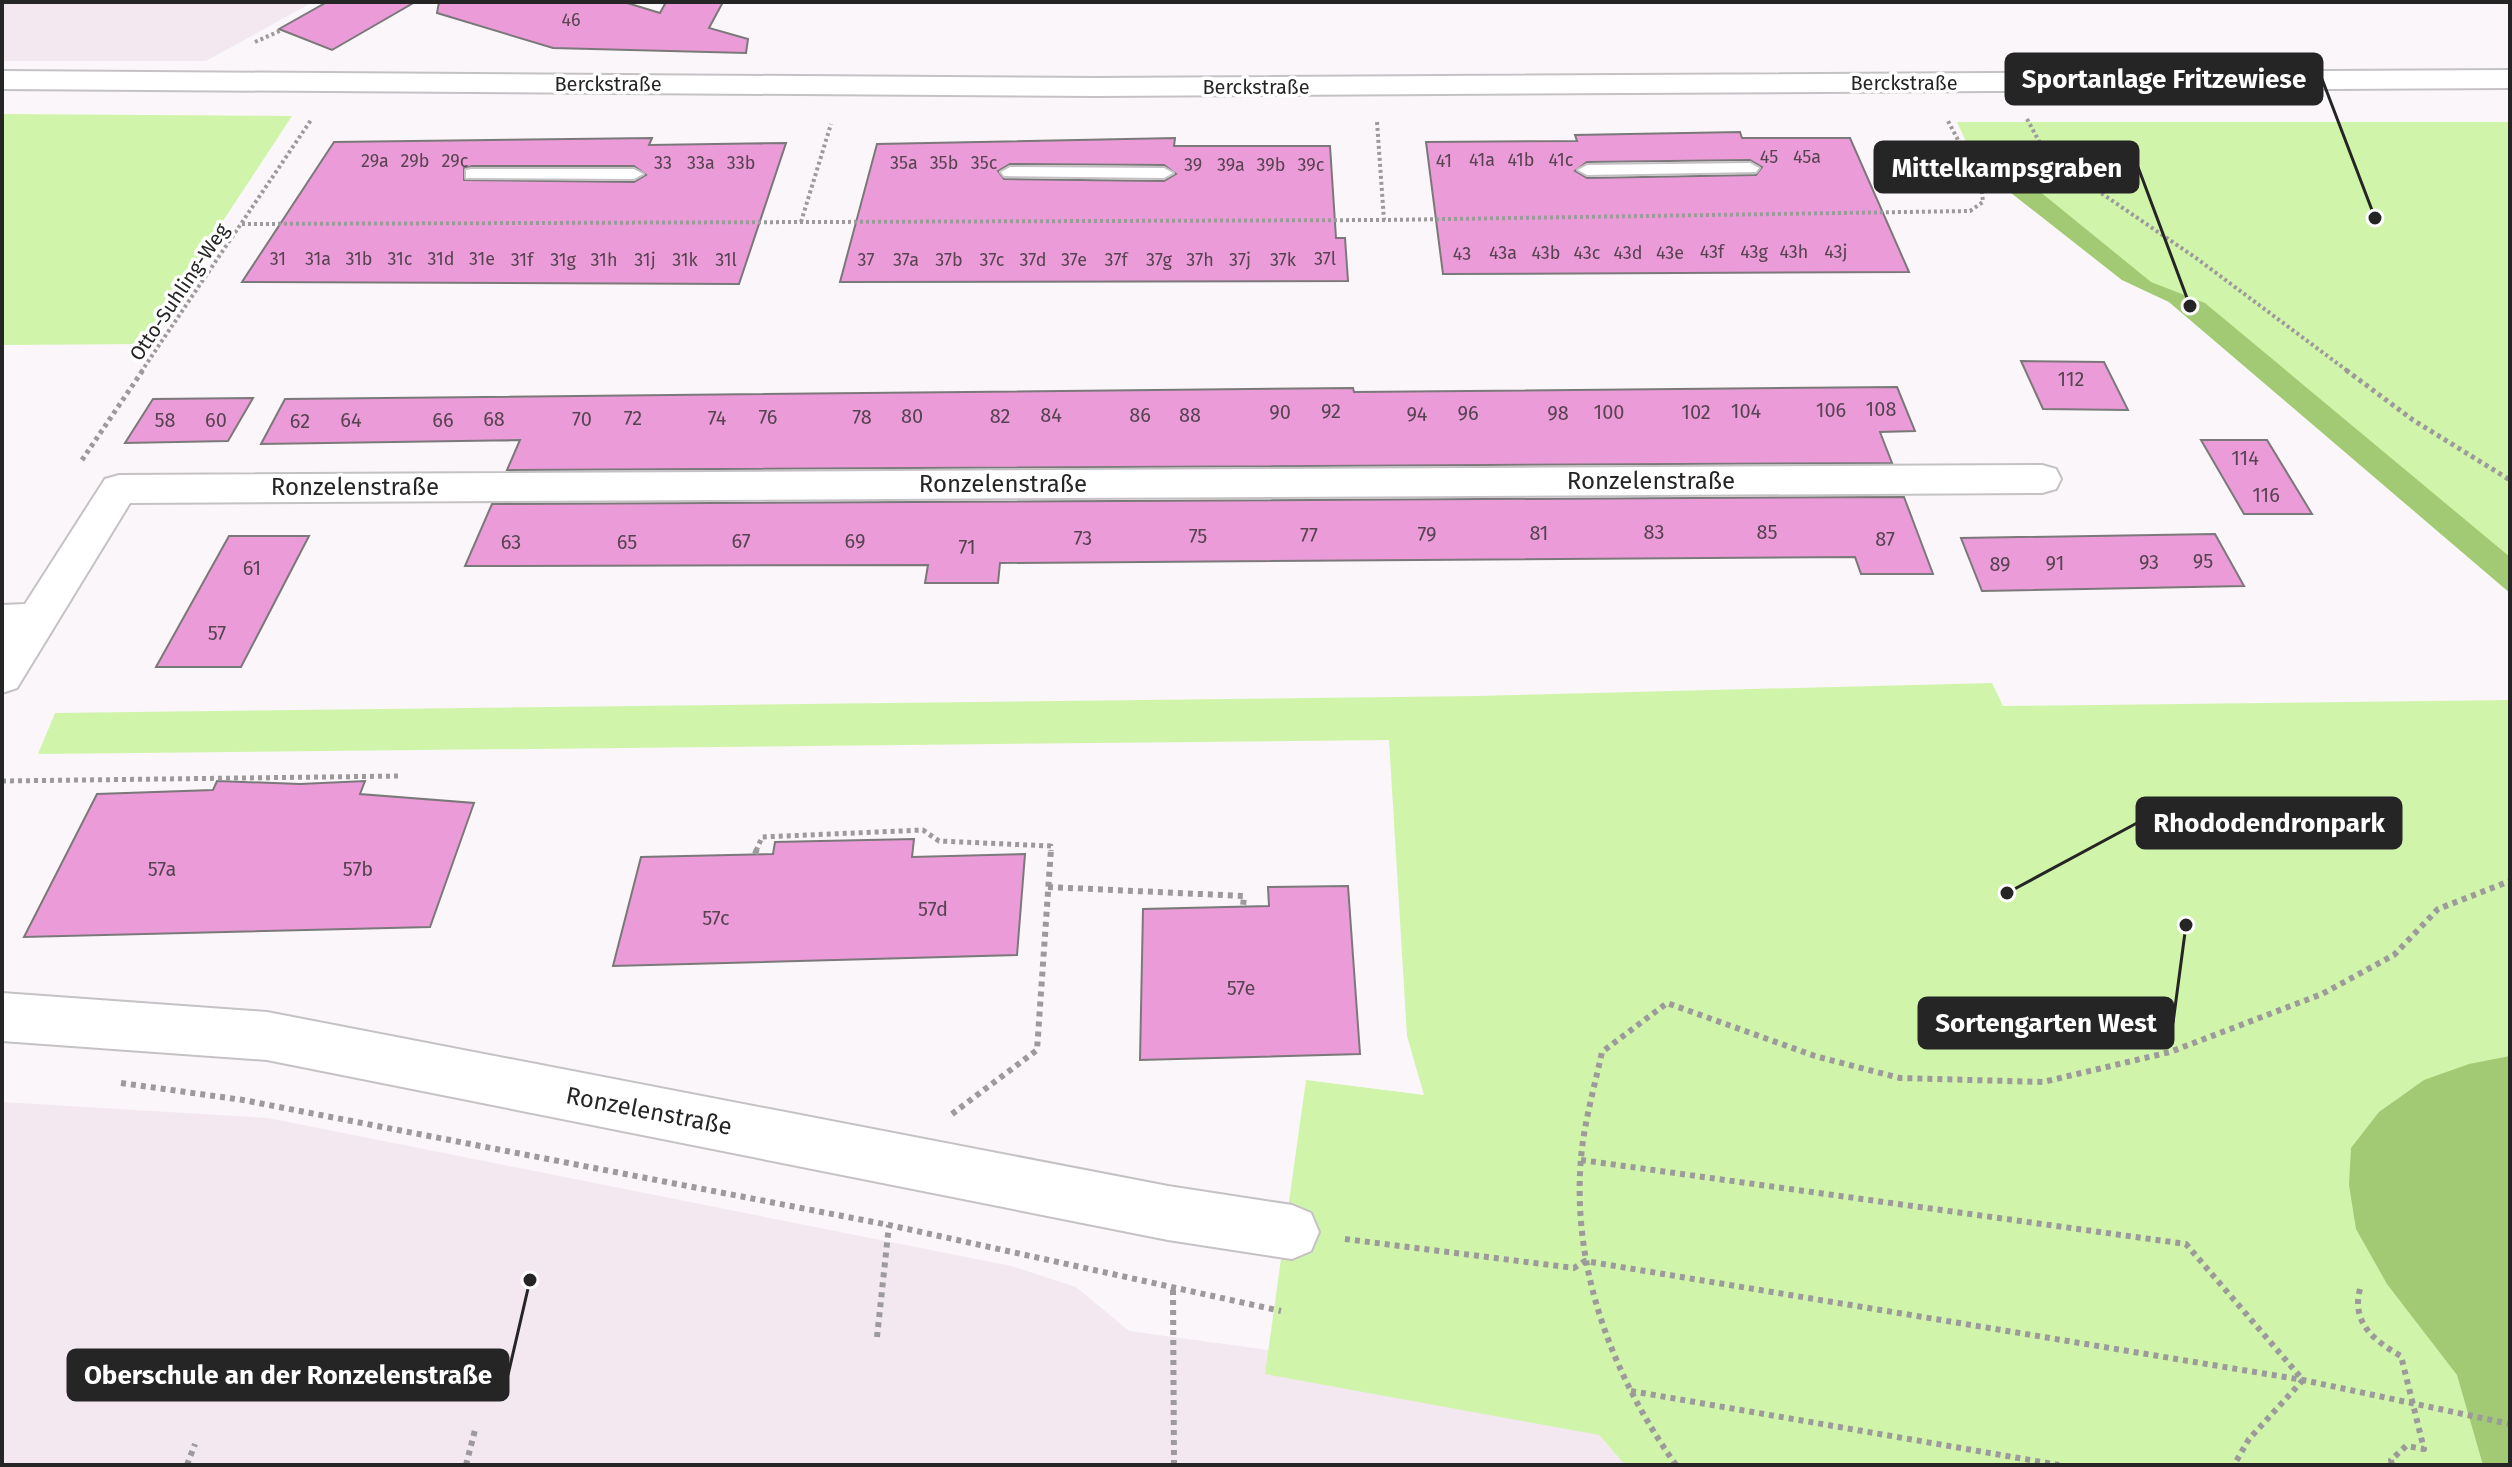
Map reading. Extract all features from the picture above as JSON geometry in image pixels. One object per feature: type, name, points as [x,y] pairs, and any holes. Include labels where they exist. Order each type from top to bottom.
[{"type":"street","name":"Berckstraße","points":[[2,80],[1374,87],[2510,79]]},
{"type":"street","name":"Ronzelenstraße","points":[[119,489],[2042,479]]},
{"type":"street","points":[[2,676],[19,620],[119,489]]},
{"type":"street","name":"Ronzelenstraße","points":[[2,1017],[267,1036],[1168,1213],[1292,1232]]},
{"type":"lane","points":[[1587,170],[1750,168]]},
{"type":"lane","points":[[1010,172],[1164,173]]},
{"type":"lane","points":[[472,174],[634,174]]},
{"type":"path","name":"Otto-Suhling-Weg","points":[[119,489],[122,483],[74,471],[335,82]]},
{"type":"path","points":[[242,224],[1384,220],[1970,211],[1983,202],[1981,184],[1929,82]]},
{"type":"path","points":[[801,222],[843,86]]},
{"type":"path","points":[[1374,87],[1384,220]]},
{"type":"path","points":[[2023,111],[2047,156],[2196,258],[2413,420],[2510,480]]},
{"type":"path","points":[[2,781],[401,776]]},
{"type":"path","points":[[755,854],[762,837],[923,830],[939,841],[1051,846],[1037,1050],[893,1158]]},
{"type":"path","points":[[1676,1465],[1656,1440],[1612,1354],[1585,1261],[1581,1160],[1602,1052],[1667,1003],[1815,1056],[1900,1078],[2043,1082],[2170,1052],[2322,994],[2394,955],[2438,909],[2510,881]]},
{"type":"path","points":[[1048,887],[1244,896],[1243,907]]},
{"type":"path","points":[[107,1081],[243,1100],[889,1225],[1173,1290],[1281,1311]]},
{"type":"path","points":[[1581,1160],[2186,1244],[2303,1380]]},
{"type":"path","points":[[877,1337],[889,1225]]},
{"type":"path","points":[[1292,1232],[1574,1268],[1585,1261],[2303,1380],[2510,1424]]},
{"type":"path","points":[[2360,1289],[2356,1299],[2360,1320],[2370,1335],[2401,1356],[2424,1449],[2406,1446],[2391,1460],[2392,1465]]},
{"type":"path","points":[[1173,1290],[1174,1465]]},
{"type":"path","points":[[2234,1465],[2249,1439],[2303,1380]]},
{"type":"path","points":[[1630,1391],[2059,1465]]},
{"type":"path","points":[[466,1465],[475,1430]]},
{"type":"path","points":[[187,1465],[195,1444]]},
{"type":"shaded area","points":[[2,2],[313,2],[206,61],[2,61]]},
{"type":"shaded area","points":[[2,114],[292,116],[142,344],[2,345]]},
{"type":"shaded area","points":[[1957,122],[2510,122],[2510,593],[2169,302],[2122,280],[1987,174],[1974,159]]},
{"type":"shaded area","points":[[1969,147],[1987,151],[2006,164],[2151,282],[2205,303],[2510,557],[2510,593],[2169,302],[2122,280],[1987,174]]},
{"type":"shaded area","points":[[1992,683],[2003,706],[2510,700],[2510,1465],[1625,1465],[1599,1435],[1265,1374],[1306,1080],[1424,1095],[1407,1036],[1389,740],[38,754],[55,713],[1478,696]]},
{"type":"shaded area","points":[[2510,1056],[2510,1465],[2483,1465],[2457,1375],[2387,1284],[2356,1229],[2349,1185],[2351,1148],[2379,1112],[2424,1080],[2469,1064]]},
{"type":"shaded area","points":[[2,1102],[268,1118],[1011,1266],[1076,1287],[1129,1331],[1275,1351],[1571,1403],[1625,1465],[2,1465]]},
{"type":"building","points":[[327,2],[415,2],[332,50],[279,29]]},
{"type":"building","points":[[439,2],[624,2],[660,13],[666,2],[723,2],[709,28],[748,39],[746,53],[553,48],[437,13]]},
{"type":"building","points":[[1740,132],[1742,138],[1850,138],[1909,272],[1443,274],[1426,142],[1577,141],[1575,135]],"holes":[[[1750,160],[1762,167],[1756,175],[1587,178],[1575,171],[1587,162]]]},
{"type":"building","points":[[652,138],[649,145],[786,143],[739,284],[242,282],[334,142]],"holes":[[[472,166],[634,166],[646,175],[634,182],[464,180],[464,168]]]},
{"type":"building","points":[[1175,138],[1174,146],[1330,146],[1336,238],[1345,238],[1348,281],[840,282],[877,144]],"holes":[[[1010,164],[1164,165],[1176,174],[1164,181],[1004,179],[998,171]]]},
{"type":"building","points":[[2021,361],[2104,362],[2128,410],[2043,409]]},
{"type":"building","points":[[1897,387],[1915,431],[1880,432],[1892,463],[507,470],[520,440],[261,444],[285,399],[1353,388],[1354,392]]},
{"type":"building","points":[[253,398],[228,441],[125,443],[153,399]]},
{"type":"building","points":[[2201,440],[2267,440],[2312,514],[2244,514]]},
{"type":"building","points":[[1904,497],[1933,574],[1861,574],[1855,557],[1000,563],[998,583],[925,583],[928,565],[465,566],[492,504]]},
{"type":"building","points":[[2215,534],[2244,586],[1982,591],[1961,538]]},
{"type":"building","points":[[229,536],[309,536],[241,667],[156,667]]},
{"type":"building","points":[[217,781],[300,784],[365,781],[360,794],[474,803],[430,927],[24,937],[97,794],[213,790]]},
{"type":"building","points":[[914,839],[912,857],[1025,854],[1017,955],[613,966],[641,857],[773,854],[775,842]]},
{"type":"building","points":[[1348,886],[1360,1054],[1140,1060],[1143,909],[1269,906],[1268,887]]},
{"type":"place","name":"Sportanlage Fritzewiese","points":[[2375,218]]},
{"type":"place","name":"Mittelkampsgraben","points":[[2190,306]]},
{"type":"place","name":"Rhododendronpark","points":[[2007,893]]},
{"type":"place","name":"Sortengarten West","points":[[2186,925]]},
{"type":"place","name":"Oberschule an der Ronzelenstraße","points":[[530,1280]]}]
